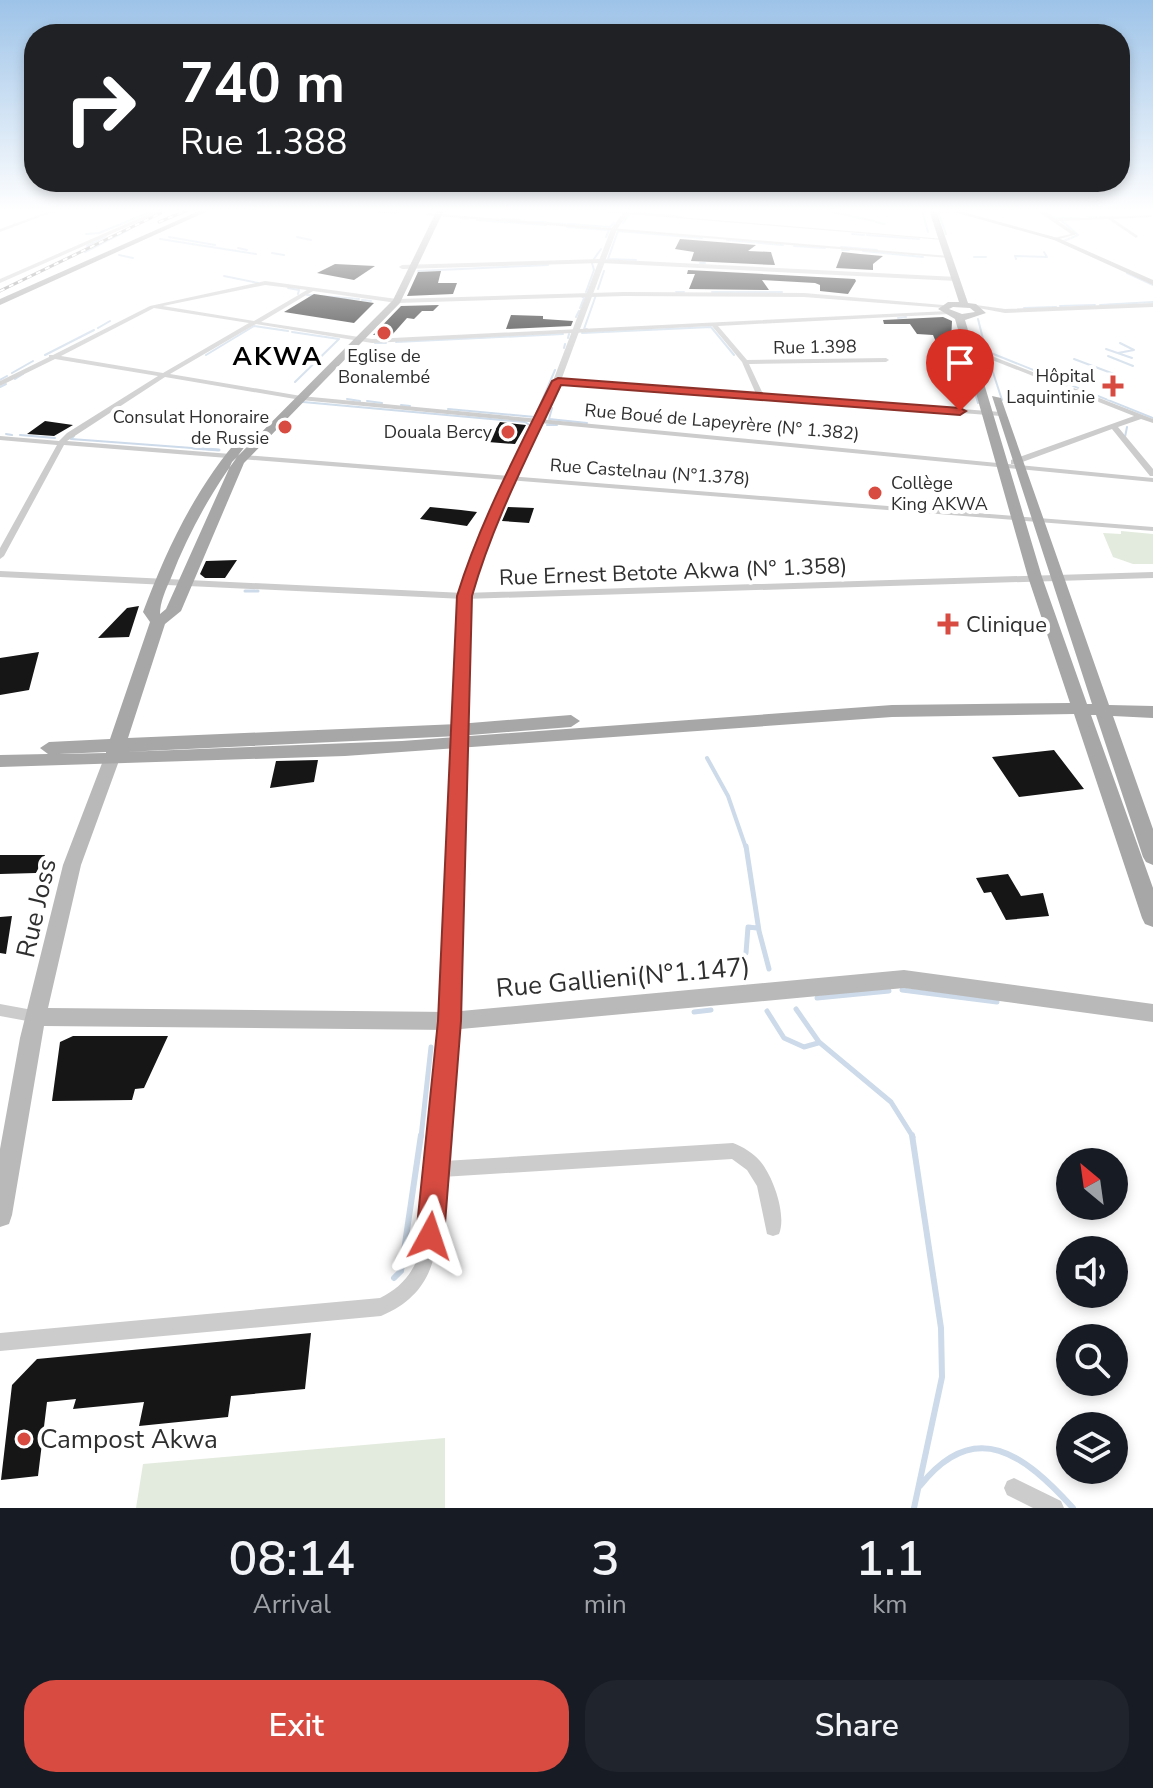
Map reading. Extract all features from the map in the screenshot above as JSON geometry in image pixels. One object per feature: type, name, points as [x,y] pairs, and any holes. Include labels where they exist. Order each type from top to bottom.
[{"type":"highway","points":[[0,300],[43,280]]},
{"type":"highway","points":[[0,300],[45,280]]},
{"type":"main road","points":[[115,752],[158,622],[173,611],[244,456],[397,280]]},
{"type":"main road","points":[[158,622],[151,612],[158,581],[228,455],[360,340],[397,301],[403,280]]},
{"type":"main road","points":[[948,280],[962,310]]},
{"type":"main road","points":[[957,280],[973,350],[995,414],[1019,465],[1055,577],[1125,832],[1153,918]]},
{"type":"main road","points":[[995,414],[1002,463],[1035,577],[1150,836],[1153,857]]},
{"type":"main road","points":[[0,761],[115,752],[458,737],[740,718],[1153,700]]},
{"type":"main road","points":[[1088,702],[1153,712]]},
{"type":"main road","points":[[0,750],[115,752]]},
{"type":"main road","name":"Rue Joss","points":[[0,1215],[31,1038],[72,865],[115,752]]},
{"type":"main road","name":"Rue Gallieni(N°1.147)","points":[[38,1017],[450,1021],[904,979],[1153,1013]]},
{"type":"street","points":[[0,1342],[381,1307],[401,1298],[417,1283],[426,1260],[450,1021],[464,596],[474,564],[511,477],[558,381],[595,280]]},
{"type":"street","points":[[0,384],[152,307],[265,283],[397,301],[590,294],[811,295],[962,310],[1153,305]]},
{"type":"street","points":[[0,556],[62,442],[162,376],[310,290]]},
{"type":"street","points":[[152,307],[360,340],[714,325],[962,310]]},
{"type":"street","points":[[714,325],[745,362],[761,398]]},
{"type":"street","points":[[973,350],[1153,421]]},
{"type":"street","name":"Rue Boué de Lapeyrère (N° 1.382)","points":[[51,356],[294,397],[1153,477]]},
{"type":"street","name":"Rue 1.398","points":[[745,362],[886,360]]},
{"type":"street","points":[[558,381],[995,414]]},
{"type":"street","points":[[1019,465],[1141,416]]},
{"type":"street","points":[[1114,427],[1153,477]]},
{"type":"street","name":"Rue Castelnau (N°1.378)","points":[[0,438],[1153,529]]},
{"type":"street","name":"Rue Ernest Betote Akwa (N° 1.358)","points":[[0,574],[464,596],[1153,575]]},
{"type":"street","points":[[1125,832],[1150,836]]},
{"type":"street","name":"Rue Gallieni(N°1.147)","points":[[0,1010],[38,1017]]},
{"type":"street","points":[[436,1169],[733,1151],[758,1166],[772,1206],[773,1228]]},
{"type":"street","points":[[1014,1488],[1054,1508]]},
{"type":"shaded area","points":[[1121,531],[1153,534],[1153,564],[1133,564],[1113,557],[1103,533],[1121,534]]},
{"type":"shaded area","points":[[445,1438],[445,1508],[136,1508],[143,1464]]},
{"type":"building","points":[[414,280],[457,283],[453,294],[407,296]]},
{"type":"building","points":[[692,280],[762,280],[769,290],[689,289]]},
{"type":"building","points":[[769,280],[856,281],[848,294],[820,291],[820,285]]},
{"type":"building","points":[[314,294],[374,303],[354,323],[284,312]]},
{"type":"building","points":[[439,305],[433,311],[422,311],[414,319],[407,318],[392,335],[373,335],[401,306]]},
{"type":"building","points":[[511,315],[573,321],[571,326],[506,329]]},
{"type":"building","points":[[943,317],[952,321],[951,342],[936,342],[933,335],[917,334],[910,324],[884,324],[883,320]]},
{"type":"building","points":[[45,421],[73,425],[54,436],[27,434]]},
{"type":"building","name":"Douala Bercy","points":[[500,422],[526,425],[515,444],[488,442]]},
{"type":"building","points":[[430,507],[477,512],[467,526],[420,519]]},
{"type":"building","points":[[508,507],[534,508],[529,523],[502,521]]},
{"type":"building","points":[[237,560],[225,578],[205,578],[200,574],[206,561]]},
{"type":"building","points":[[139,606],[129,637],[98,638],[127,608]]},
{"type":"building","points":[[39,652],[29,690],[0,695],[0,658]]},
{"type":"building","points":[[1054,750],[1084,789],[1019,797],[992,757]]},
{"type":"building","points":[[318,760],[314,782],[270,788],[276,761]]},
{"type":"building","points":[[0,855],[45,855],[36,873],[0,874]]},
{"type":"building","points":[[1008,874],[1021,896],[1043,893],[1049,916],[1006,920],[991,892],[984,893],[976,878]]},
{"type":"building","points":[[12,916],[6,954],[0,953],[0,917]]},
{"type":"building","points":[[73,1036],[168,1036],[144,1088],[135,1089],[132,1100],[52,1101],[60,1042]]},
{"type":"building","points":[[311,1333],[305,1389],[231,1396],[228,1417],[139,1426],[144,1402],[73,1409],[76,1399],[47,1402],[38,1476],[1,1480],[12,1385],[37,1359]]},
{"type":"waterway","points":[[245,280],[258,283]]},
{"type":"waterway","points":[[586,292],[590,280]]},
{"type":"waterway","points":[[598,289],[601,280]]},
{"type":"waterway","points":[[1143,280],[1153,285]]},
{"type":"waterway","points":[[288,288],[299,290],[298,294]]},
{"type":"waterway","points":[[676,292],[684,292]]},
{"type":"waterway","points":[[712,292],[782,292]]},
{"type":"waterway","points":[[307,295],[359,299]]},
{"type":"waterway","points":[[587,329],[584,329],[596,295]]},
{"type":"waterway","points":[[580,308],[584,298],[581,296]]},
{"type":"waterway","points":[[362,300],[371,301]]},
{"type":"waterway","points":[[1100,305],[1153,302]]},
{"type":"waterway","points":[[1060,306],[1095,305]]},
{"type":"waterway","points":[[1024,308],[1056,307]]},
{"type":"waterway","points":[[576,317],[579,311]]},
{"type":"waterway","points":[[898,318],[906,317]]},
{"type":"waterway","points":[[978,319],[986,351],[1153,418]]},
{"type":"waterway","points":[[98,328],[110,321]]},
{"type":"waterway","points":[[206,355],[254,326],[288,331]]},
{"type":"waterway","points":[[582,333],[711,327],[734,355]]},
{"type":"waterway","points":[[45,355],[94,330]]},
{"type":"waterway","points":[[292,332],[339,339],[295,382]]},
{"type":"waterway","points":[[396,342],[563,334]]},
{"type":"waterway","points":[[568,338],[569,334]]},
{"type":"waterway","points":[[375,343],[386,343]]},
{"type":"waterway","points":[[1118,353],[1134,350],[1120,343]]},
{"type":"waterway","points":[[564,348],[565,344]]},
{"type":"waterway","points":[[961,344],[978,403]]},
{"type":"waterway","points":[[1106,349],[1132,358]]},
{"type":"waterway","points":[[1108,356],[1133,366]]},
{"type":"waterway","points":[[988,357],[1002,400]]},
{"type":"waterway","points":[[1074,359],[1114,374]]},
{"type":"waterway","points":[[12,373],[33,361]]},
{"type":"waterway","points":[[448,409],[535,417],[555,370]]},
{"type":"waterway","points":[[15,379],[23,374]]},
{"type":"waterway","points":[[0,380],[7,376]]},
{"type":"waterway","points":[[0,387],[6,384]]},
{"type":"waterway","points":[[347,399],[360,401]]},
{"type":"waterway","points":[[367,401],[382,403]]},
{"type":"waterway","points":[[303,402],[525,422],[531,426],[524,438]]},
{"type":"waterway","points":[[401,405],[410,406]]},
{"type":"waterway","points":[[552,408],[549,419],[587,423]]},
{"type":"waterway","points":[[547,425],[557,425]]},
{"type":"waterway","points":[[1125,437],[1127,427]]},
{"type":"waterway","points":[[6,434],[12,435]]},
{"type":"waterway","points":[[20,435],[55,438]]},
{"type":"waterway","points":[[74,436],[71,439],[219,450],[193,448]]},
{"type":"waterway","points":[[245,591],[258,591]]},
{"type":"waterway","points":[[707,758],[728,796],[746,848]]},
{"type":"waterway","points":[[746,846],[759,931],[769,969]]},
{"type":"waterway","points":[[746,953],[748,927],[757,928]]},
{"type":"waterway","points":[[902,990],[997,1002]]},
{"type":"waterway","points":[[817,998],[889,991]]},
{"type":"waterway","points":[[796,1009],[819,1042],[891,1102],[912,1136]]},
{"type":"waterway","points":[[694,1012],[711,1010]]},
{"type":"waterway","points":[[767,1011],[784,1038],[804,1047],[818,1043]]},
{"type":"waterway","points":[[421,1137],[431,1047]]},
{"type":"waterway","points":[[450,1137],[455,1056]]},
{"type":"waterway","points":[[394,1278],[401,1271],[421,1135]]},
{"type":"waterway","points":[[448,1165],[450,1135]]},
{"type":"waterway","points":[[912,1136],[941,1328],[942,1377],[914,1508]]},
{"type":"waterway","points":[[438,1257],[447,1174]]},
{"type":"waterway","points":[[920,1486],[940,1465],[960,1452],[980,1448],[999,1451],[1018,1459],[1037,1472],[1073,1508]]},
{"type":"railway","points":[[0,291],[22,280]]},
{"type":"place","name":"Eglise de Bonalembé","points":[[384,333]]},
{"type":"place","name":"Hôpital Laquintinie","points":[[1113,386]]},
{"type":"place","name":"Consulat Honoraire de Russie","points":[[285,427]]},
{"type":"place","name":"Douala Bercy","points":[[508,432]]},
{"type":"place","name":"Collège King AKWA","points":[[875,493]]},
{"type":"place","name":"Clinique","points":[[948,624]]},
{"type":"place","name":"Campost Akwa","points":[[24,1439]]},
{"type":"district","name":"AKWA","points":[[278,356]]},
{"type":"route","points":[[430,1236],[450,1021],[464,596],[474,564],[511,477],[558,381],[960,411]]}]
